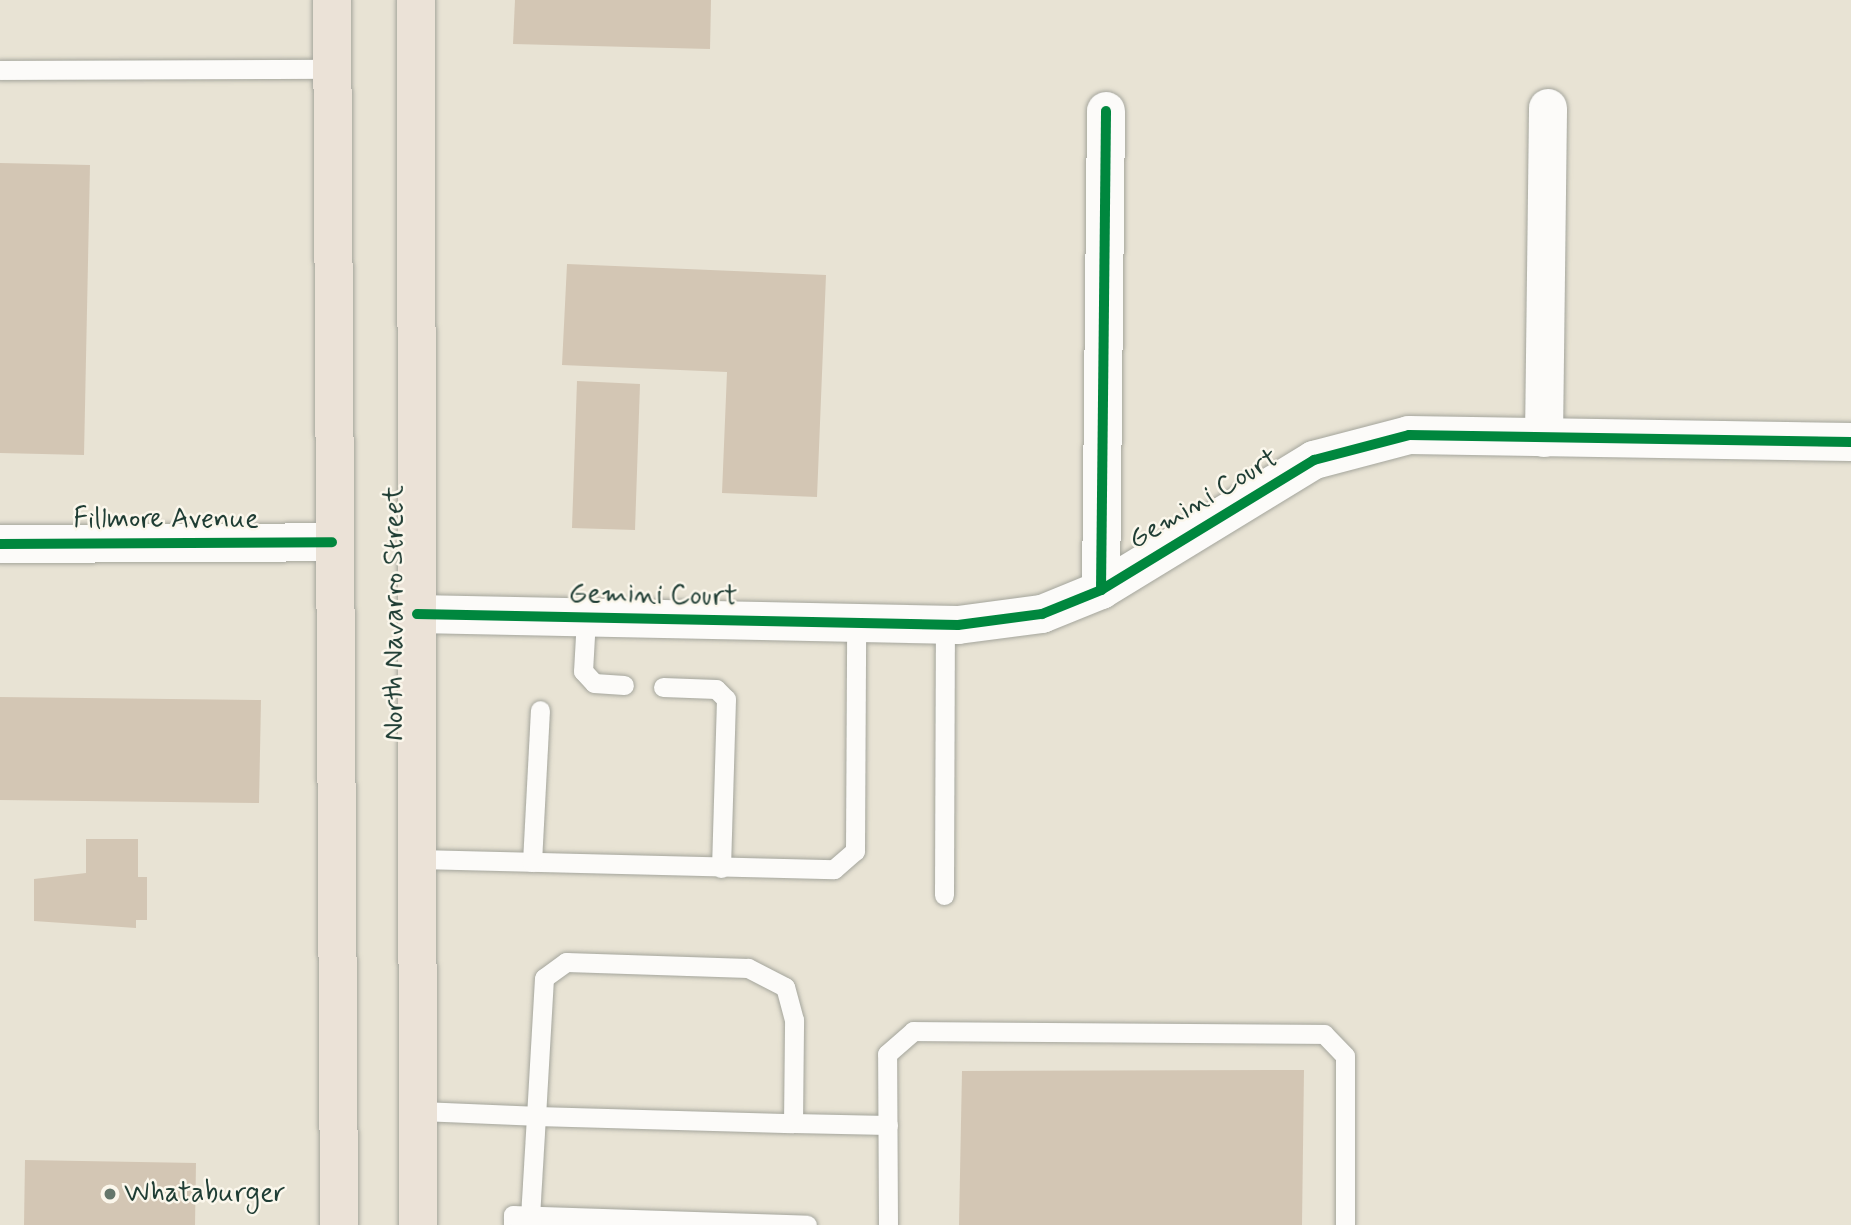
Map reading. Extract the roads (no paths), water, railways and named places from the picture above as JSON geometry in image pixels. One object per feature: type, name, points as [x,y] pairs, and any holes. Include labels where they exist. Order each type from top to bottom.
[{"type":"main road","points":[[332,0],[332,542],[339,1225]]},
{"type":"main road","name":"North Navarro Street","points":[[416,0],[418,1225]]},
{"type":"street","points":[[1544,438],[1548,108]]},
{"type":"street","points":[[1101,590],[1106,111]]},
{"type":"street","name":"Gemini Court","points":[[417,614],[945,625],[1042,614],[1101,590],[1314,460],[1409,435],[1851,442]]},
{"type":"street","name":"Fillmore Avenue","points":[[0,544],[332,542]]},
{"type":"lane","points":[[0,70],[333,69]]},
{"type":"lane","points":[[586,618],[583,671],[594,683],[624,685]]},
{"type":"lane","points":[[418,859],[834,869],[855,851],[856,623]]},
{"type":"lane","points":[[944,895],[945,625]]},
{"type":"lane","points":[[663,687],[716,689],[726,699],[721,868]]},
{"type":"lane","points":[[532,862],[540,710]]},
{"type":"lane","points":[[793,1123],[794,1020],[785,988],[748,968],[566,962],[544,978],[536,1116],[522,1221],[807,1225]]},
{"type":"lane","points":[[888,1225],[887,1054],[913,1031],[1324,1034],[1345,1056],[1345,1225]]},
{"type":"lane","points":[[418,1111],[888,1125]]},
{"type":"place","name":"Whataburger","points":[[110,1194]]}]
